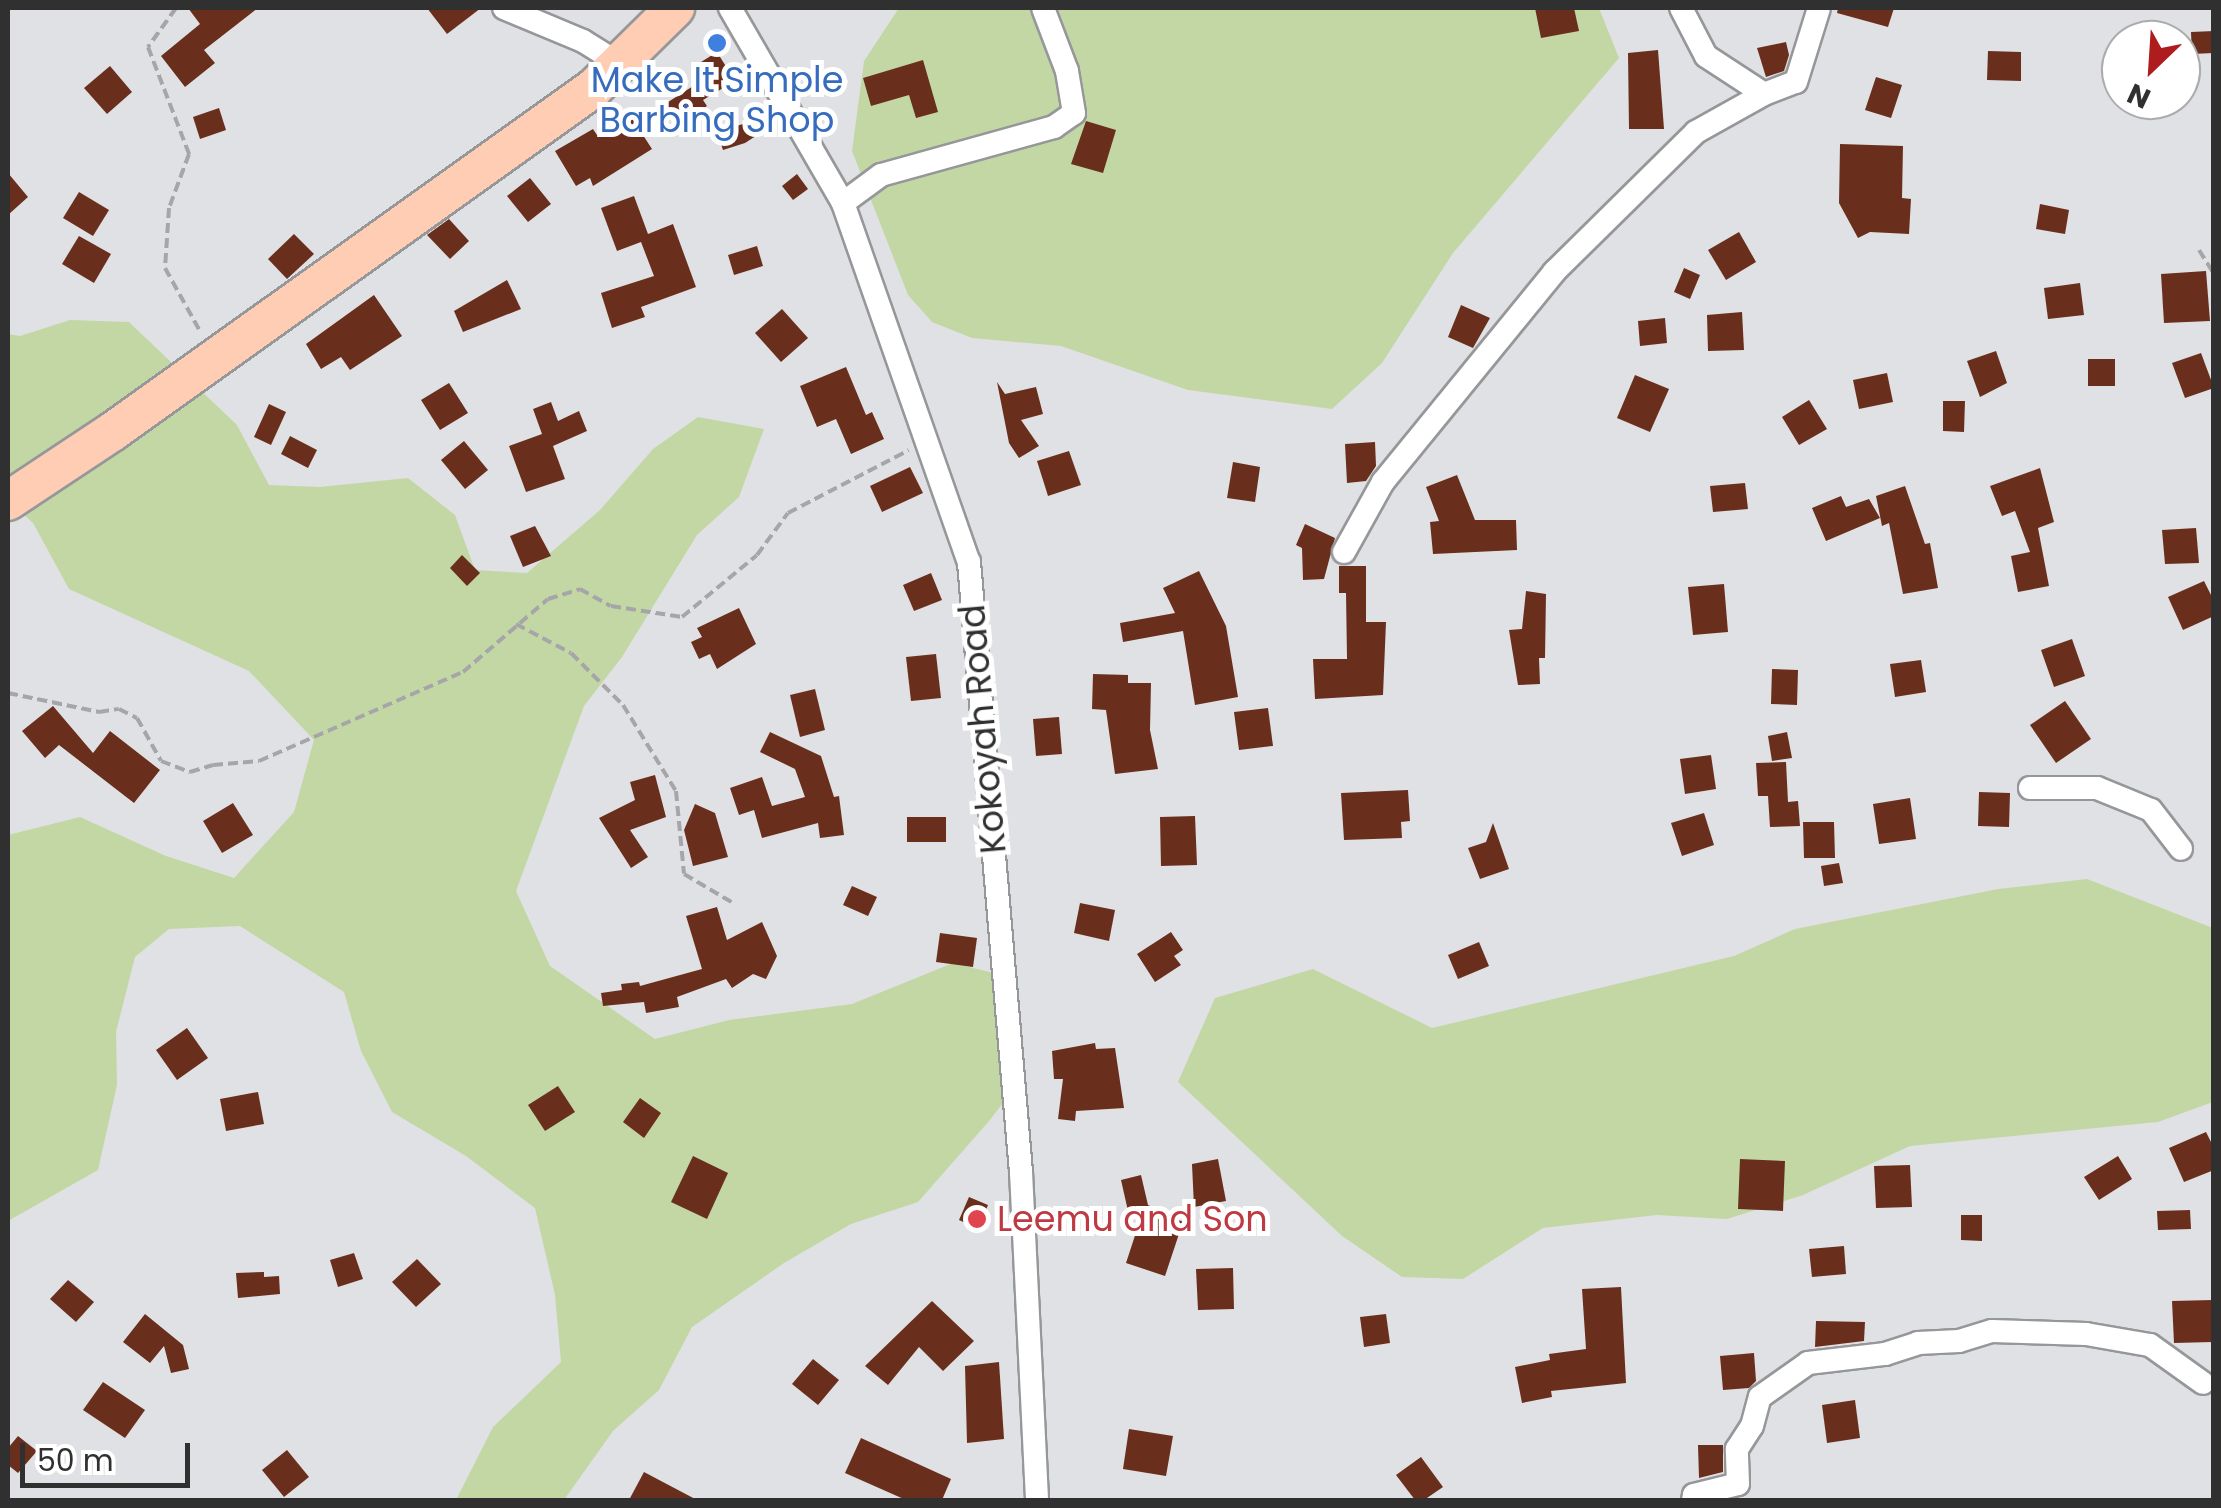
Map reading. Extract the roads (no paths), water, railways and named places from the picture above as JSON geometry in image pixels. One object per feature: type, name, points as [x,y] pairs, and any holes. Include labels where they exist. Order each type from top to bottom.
[{"type":"main road","points":[[8,501],[216,359],[578,99],[676,8]]},
{"type":"street","points":[[504,8],[583,41],[620,64]]},
{"type":"street","name":"Kokoyah Road","points":[[730,8],[844,203],[969,562],[1021,1172],[1036,1500]]},
{"type":"street","points":[[844,203],[881,175],[1054,128],[1074,113],[1067,70],[1043,8]]},
{"type":"street","points":[[1681,8],[1706,56],[1764,94]]},
{"type":"street","points":[[1344,552],[1383,482],[1554,272],[1696,132],[1764,94],[1796,82],[1819,8]]},
{"type":"street","points":[[2030,788],[2096,788],[2151,810],[2181,849]]},
{"type":"street","points":[[1693,1500],[1694,1496],[1738,1484],[1737,1449],[1752,1426],[1760,1397],[1808,1363],[1885,1354],[1918,1343],[1959,1341],[1992,1331],[2086,1334],[2150,1346],[2202,1383]]},
{"type":"place","name":"Make It Simple Barbing Shop","points":[[717,43]]},
{"type":"place","name":"Leemu and Son","points":[[977,1219]]}]
